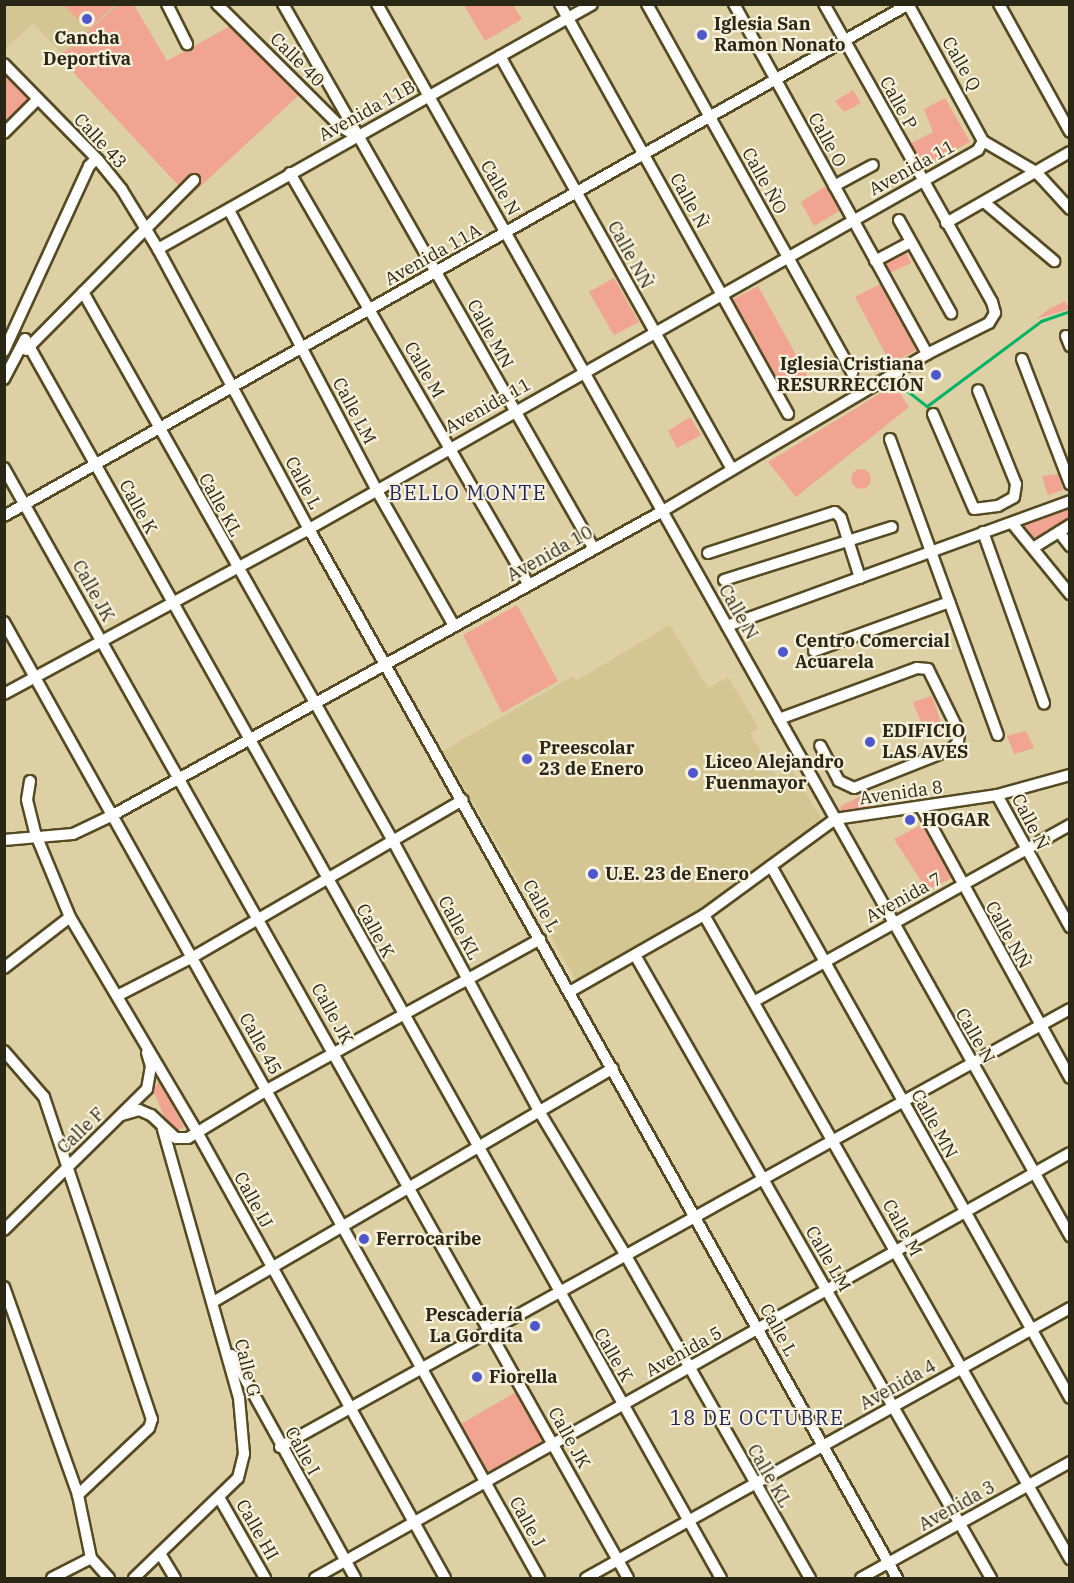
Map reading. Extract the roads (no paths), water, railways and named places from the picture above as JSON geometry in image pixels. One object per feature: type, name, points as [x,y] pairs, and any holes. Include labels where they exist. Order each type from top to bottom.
[{"type":"street","points":[[167,4],[187,44]]},
{"type":"street","name":"Calle 40","points":[[217,4],[341,127],[356,136]]},
{"type":"street","name":"Calle MN","points":[[283,4],[352,123],[356,136],[436,271],[594,549]]},
{"type":"street","name":"Calle N","points":[[377,4],[586,371],[661,512],[727,626],[891,923],[1070,1236]]},
{"type":"street","name":"Calle Ñ","points":[[560,4],[788,414]]},
{"type":"street","name":"Avenida 11B","points":[[158,249],[592,4]]},
{"type":"street","name":"Calle ÑO","points":[[647,4],[852,373]]},
{"type":"street","name":"Calle O","points":[[734,4],[927,354]]},
{"type":"street","name":"Calle P","points":[[824,4],[995,313]]},
{"type":"street","points":[[999,4],[1070,132]]},
{"type":"street","name":"Avenida 11A","points":[[4,516],[908,5]]},
{"type":"street","name":"Calle Q","points":[[908,5],[983,141]]},
{"type":"street","name":"Calle NÑ","points":[[500,56],[732,469]]},
{"type":"street","name":"Calle 43","points":[[4,64],[96,159],[122,190],[158,249]]},
{"type":"street","points":[[4,133],[38,99]]},
{"type":"street","points":[[983,141],[1036,172],[1070,209]]},
{"type":"street","name":"Avenida 11","points":[[4,694],[309,529],[449,447],[978,150],[983,141]]},
{"type":"street","points":[[946,223],[1070,152]]},
{"type":"street","points":[[4,351],[89,166],[96,159]]},
{"type":"street","points":[[834,186],[873,165]]},
{"type":"street","name":"Calle M","points":[[290,173],[529,585]]},
{"type":"street","points":[[4,372],[194,180]]},
{"type":"street","points":[[984,202],[1054,261]]},
{"type":"street","name":"Calle LM","points":[[229,210],[376,489],[454,626]]},
{"type":"street","points":[[898,220],[951,314]]},
{"type":"street","points":[[875,261],[910,242]]},
{"type":"street","name":"Calle L","points":[[158,249],[309,529],[571,991],[897,1578]]},
{"type":"street","name":"Calle KL","points":[[83,292],[237,569],[393,841],[539,1112],[625,1254],[688,1369],[810,1578]]},
{"type":"street","name":"Avenida 10","points":[[4,840],[36,835],[73,834],[113,815],[661,512],[927,354],[989,323],[995,313]]},
{"type":"street","points":[[4,379],[25,339],[30,347]]},
{"type":"street","name":"Calle K","points":[[30,347],[558,1292],[721,1578]]},
{"type":"street","points":[[1022,359],[1070,484]]},
{"type":"street","points":[[933,414],[968,502],[981,510],[998,506],[1014,497],[1016,484],[978,390]]},
{"type":"street","points":[[890,439],[933,550],[949,602],[998,735]]},
{"type":"street","name":"Calle JK","points":[[4,468],[628,1578]]},
{"type":"street","points":[[727,626],[1070,501]]},
{"type":"street","points":[[998,506],[1007,524],[1033,548],[1070,594]]},
{"type":"street","points":[[708,553],[835,512],[849,542],[860,578]]},
{"type":"street","points":[[1033,548],[1070,525]]},
{"type":"street","points":[[724,580],[892,527]]},
{"type":"street","points":[[983,532],[1044,703]]},
{"type":"street","points":[[1059,532],[1070,546]]},
{"type":"street","points":[[814,651],[949,602]]},
{"type":"street","name":"Calle 45","points":[[4,622],[485,1482]]},
{"type":"street","points":[[779,719],[917,668],[928,669],[959,732],[958,741],[952,748],[854,788],[839,781],[820,746]]},
{"type":"street","name":"Avenida 8","points":[[571,991],[704,915],[835,819],[997,795],[1070,775]]},
{"type":"street","name":"Calle IJ","points":[[30,781],[27,800],[36,835],[70,917],[196,1132],[445,1578]]},
{"type":"street","name":"Calle Ñ","points":[[997,795],[1024,850],[1070,927]]},
{"type":"street","points":[[117,996],[193,957],[463,800]]},
{"type":"street","name":"Calle NÑ","points":[[921,807],[961,886],[1070,1078]]},
{"type":"street","name":"Avenida 7","points":[[755,1001],[1070,825]]},
{"type":"street","name":"Calle MN","points":[[771,866],[1070,1398]]},
{"type":"street","name":"Calle M","points":[[704,915],[755,1001],[1070,1559]]},
{"type":"street","points":[[4,968],[70,917]]},
{"type":"street","points":[[122,1115],[139,1110],[151,1115],[176,1138],[188,1138],[267,1090],[540,939]]},
{"type":"street","name":"Calle LM","points":[[635,955],[991,1578]]},
{"type":"street","points":[[280,1447],[970,1061],[1070,1009]]},
{"type":"street","name":"Calle F","points":[[4,1230],[147,1089],[151,1066],[145,1043]]},
{"type":"street","points":[[4,1051],[44,1097],[152,1419],[149,1428],[78,1495]]},
{"type":"street","points":[[213,1302],[613,1068]]},
{"type":"street","name":"Calle G","points":[[134,1578],[219,1499],[243,1469],[244,1454],[239,1398],[163,1128]]},
{"type":"street","name":"Avenida 5","points":[[315,1578],[1070,1152]]},
{"type":"street","points":[[4,1287],[78,1495],[91,1558],[109,1578]]},
{"type":"street","name":"Avenida 4","points":[[586,1578],[1070,1308]]},
{"type":"street","name":"Calle I","points":[[223,1338],[280,1447],[355,1578]]},
{"type":"street","name":"Avenida 3","points":[[861,1578],[1070,1462]]},
{"type":"street","name":"Calle J","points":[[485,1482],[539,1578]]},
{"type":"street","name":"Calle HI","points":[[219,1499],[265,1578]]},
{"type":"street","points":[[161,1555],[175,1578]]},
{"type":"street","points":[[52,1578],[91,1558]]},
{"type":"waterway","points":[[901,386],[927,406],[1041,321],[1070,311]]},
{"type":"place","name":"Cancha Deportiva","points":[[87,19]]},
{"type":"place","name":"Iglesia San Ramon Nonato","points":[[702,35]]},
{"type":"place","name":"Iglesia Cristiana RESURRECCIÓN","points":[[936,375]]},
{"type":"place","name":"Centro Comercial Acuarela","points":[[783,652]]},
{"type":"place","name":"EDIFICIO LAS AVES","points":[[870,742]]},
{"type":"place","name":"Preescolar 23 de Enero","points":[[527,759]]},
{"type":"place","name":"Liceo Alejandro Fuenmayor","points":[[693,773]]},
{"type":"place","name":"HOGAR","points":[[910,820]]},
{"type":"place","name":"U.E. 23 de Enero","points":[[593,874]]},
{"type":"place","name":"Ferrocaribe","points":[[364,1239]]},
{"type":"place","name":"Pescadería La Gordita","points":[[535,1326]]},
{"type":"place","name":"Fiorella","points":[[477,1377]]},
{"type":"district","name":"BELLO MONTE","points":[[468,492]]},
{"type":"district","name":"18 DE OCTUBRE","points":[[757,1417]]}]
